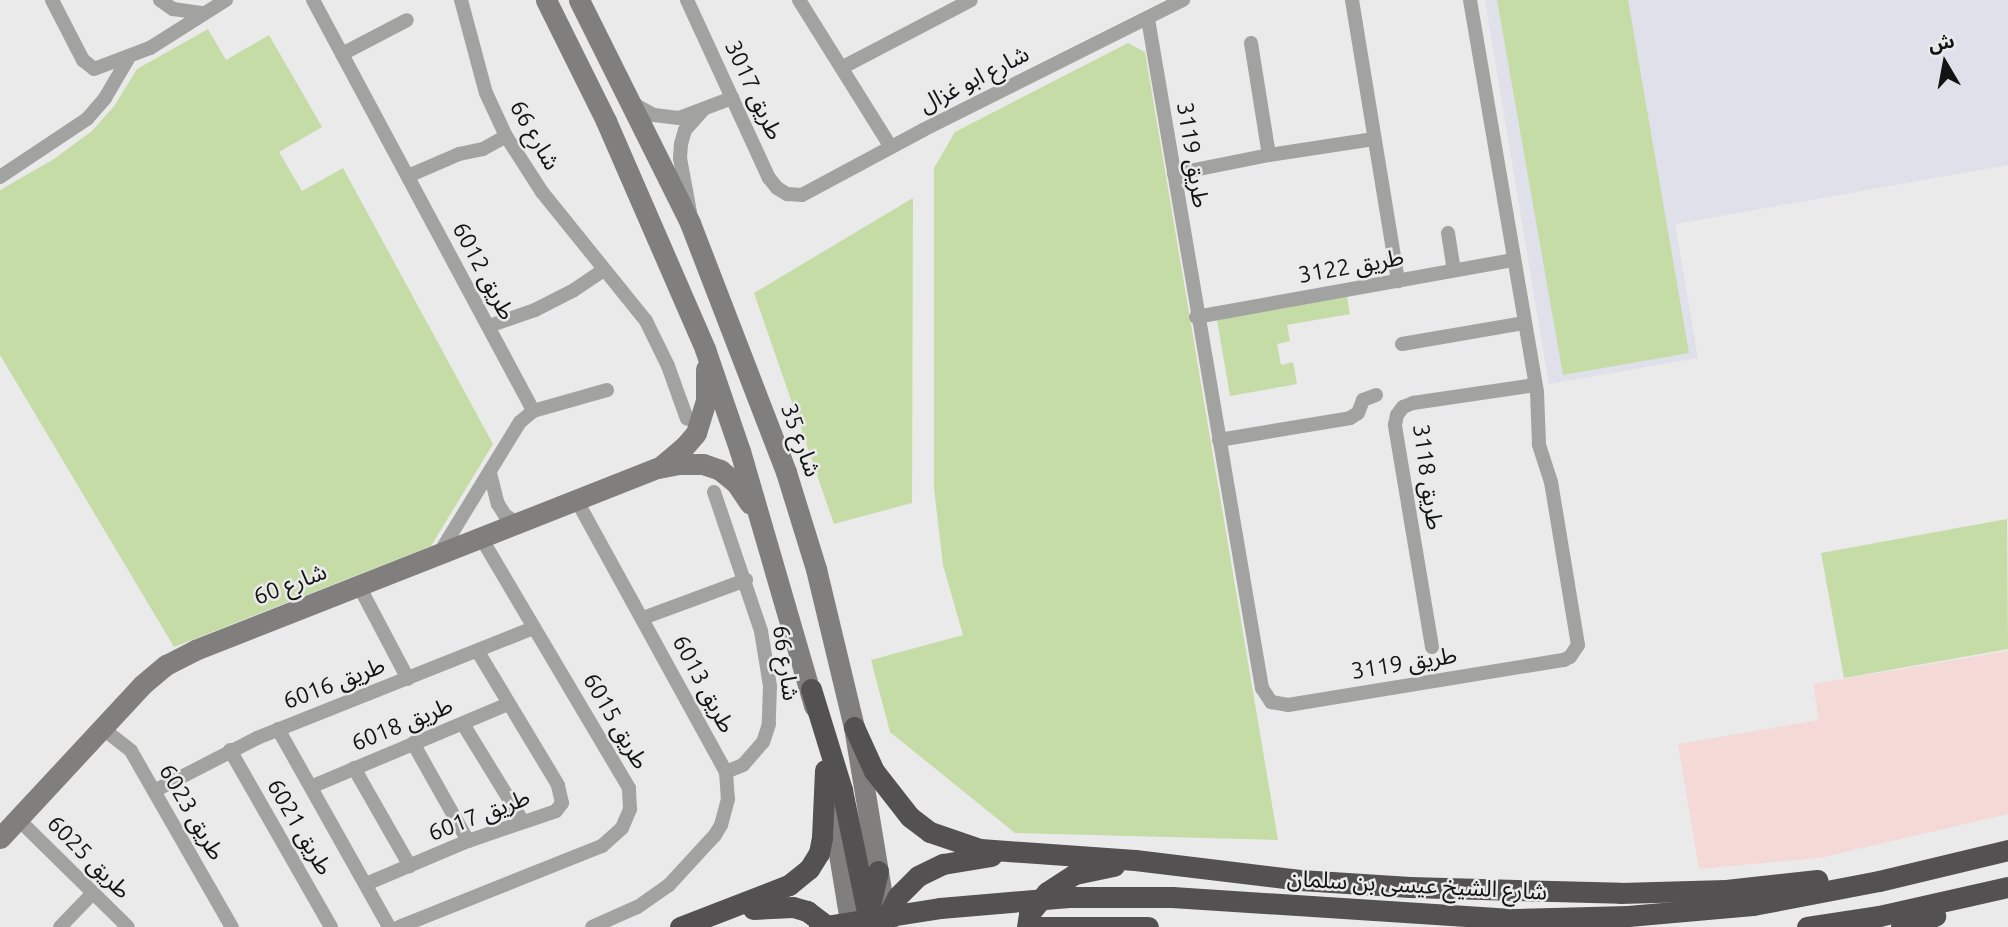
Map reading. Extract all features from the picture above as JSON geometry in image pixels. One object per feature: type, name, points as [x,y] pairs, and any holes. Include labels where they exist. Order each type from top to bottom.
[{"type":"highway","points":[[811,689],[842,790],[872,925]]},
{"type":"highway","points":[[854,727],[874,771],[910,817],[930,832],[980,849],[1135,860],[1300,880],[1410,887],[1620,893],[1726,890],[1833,879],[1879,881]]},
{"type":"highway","points":[[680,927],[789,885],[809,869],[819,853],[822,837],[825,770]]},
{"type":"highway","name":"شارع الشيخ عيسى بن سلمان","points":[[819,927],[995,902],[1131,897],[1551,919],[1628,916],[1753,905],[1879,881],[2008,850]]},
{"type":"highway","points":[[872,925],[918,876],[943,864],[1025,853]]},
{"type":"highway","points":[[1027,927],[1029,914],[1040,898],[1075,874],[1110,866],[1189,867]]},
{"type":"highway","points":[[1807,927],[2008,887]]},
{"type":"highway","points":[[1901,927],[1950,912],[1970,896]]},
{"type":"highway","points":[[680,927],[776,905],[807,911],[828,927]]},
{"type":"highway","points":[[1034,927],[1148,927]]},
{"type":"main road","points":[[547,0],[612,133],[705,349],[811,689],[825,770],[872,925]]},
{"type":"main road","name":"شارع 35","points":[[579,0],[690,223],[786,472],[817,569],[854,727],[878,872],[872,925]]},
{"type":"main road","points":[[658,468],[684,447],[696,433],[706,400],[705,349]]},
{"type":"main road","points":[[658,468],[703,464],[720,470],[736,483],[760,519]]},
{"type":"main road","name":"شارع 60","points":[[0,838],[142,685],[166,665],[195,650],[658,468]]},
{"type":"street","points":[[52,0],[89,68],[128,59],[166,40],[226,0]]},
{"type":"street","points":[[160,0],[173,9],[203,13]]},
{"type":"street","name":"طريق 6012","points":[[313,0],[533,411]]},
{"type":"street","name":"شارع 66","points":[[461,0],[486,93],[506,136],[541,192],[646,321],[668,366],[687,419]]},
{"type":"street","name":"طريق 3017","points":[[687,0],[769,178],[777,188],[787,194]]},
{"type":"street","points":[[799,0],[891,147]]},
{"type":"street","points":[[843,68],[971,0]]},
{"type":"street","name":"شارع ابو غزال","points":[[787,194],[802,195],[815,190],[891,147],[1183,0]]},
{"type":"street","points":[[1352,0],[1398,281]]},
{"type":"street","name":"طريق 3119","points":[[1148,19],[1196,317],[1262,688],[1271,702],[1288,705],[1564,660],[1575,652],[1578,638],[1551,482],[1539,444],[1535,385],[1470,0]]},
{"type":"street","points":[[342,54],[407,20]]},
{"type":"street","points":[[1251,43],[1269,155]]},
{"type":"street","points":[[0,177],[87,119],[105,98],[128,59]]},
{"type":"street","points":[[631,103],[666,118],[679,118],[732,98]]},
{"type":"street","points":[[690,223],[681,144],[685,130],[703,110]]},
{"type":"street","points":[[408,176],[459,154],[487,147],[506,136]]},
{"type":"street","points":[[1174,174],[1269,155],[1374,139]]},
{"type":"street","points":[[1448,233],[1454,270]]},
{"type":"street","name":"طريق 3122","points":[[1196,317],[1514,260]]},
{"type":"street","points":[[489,326],[511,320],[555,300],[604,270]]},
{"type":"street","points":[[1402,344],[1523,323]]},
{"type":"street","name":"طريق 3118","points":[[1432,647],[1395,425],[1396,415],[1403,407],[1413,403],[1535,385]]},
{"type":"street","points":[[438,555],[520,422],[533,411],[607,390]]},
{"type":"street","points":[[1219,440],[1350,418],[1357,413],[1364,398],[1376,395]]},
{"type":"street","points":[[490,472],[498,504],[505,516],[519,524]]},
{"type":"street","name":"شارع 66","points":[[714,492],[746,580],[765,650],[770,685],[769,724],[758,750],[743,765],[726,772]]},
{"type":"street","name":"طريق 6013","points":[[577,501],[726,772]]},
{"type":"street","name":"طريق 6015","points":[[399,927],[602,846],[622,828],[630,809],[629,788],[482,539]]},
{"type":"street","name":"طريق 6013","points":[[643,618],[746,580]]},
{"type":"street","points":[[359,586],[408,679]]},
{"type":"street","name":"طريق 6016","points":[[154,791],[230,750],[278,729],[534,628]]},
{"type":"street","name":"طريق 6017","points":[[366,884],[468,841],[556,811],[562,803],[561,795],[478,652]]},
{"type":"street","name":"طريق 6018","points":[[313,786],[508,704]]},
{"type":"street","points":[[463,724],[523,822]]},
{"type":"street","name":"طريق 6023","points":[[102,728],[131,751],[232,927]]},
{"type":"street","points":[[278,729],[313,786],[388,927]]},
{"type":"street","points":[[413,743],[468,841]]},
{"type":"street","name":"طريق 6021","points":[[230,750],[331,927]]},
{"type":"street","points":[[354,768],[410,866]]},
{"type":"street","points":[[592,927],[637,907],[669,886],[715,835],[726,811],[726,772]]},
{"type":"street","name":"طريق 6025","points":[[18,819],[128,927]]},
{"type":"street","points":[[60,927],[93,893]]},
{"type":"shaded area","points":[[1485,0],[2008,0],[2008,165],[1675,224],[1698,358],[1549,384]]},
{"type":"shaded area","points":[[2008,651],[2008,814],[1819,858],[1699,869],[1678,744],[1819,720],[1813,684]]},
{"type":"green space","points":[[1497,0],[1628,0],[1689,353],[1563,375]]},
{"type":"green space","points":[[208,29],[226,60],[269,35],[322,127],[279,152],[302,191],[343,168],[493,444],[431,546],[174,647],[0,355],[0,190],[54,159],[92,131],[115,105],[137,69]]},
{"type":"green space","points":[[1128,43],[1145,52],[1278,840],[1015,833],[890,732],[871,660],[963,635],[943,565],[934,488],[934,168],[955,132]]},
{"type":"green space","points":[[913,198],[912,503],[834,524],[754,293]]},
{"type":"green space","points":[[1347,296],[1350,314],[1287,325],[1290,341],[1277,344],[1281,365],[1293,362],[1297,384],[1230,396],[1217,320]]},
{"type":"green space","points":[[2007,519],[2008,649],[1844,678],[1821,553]]}]
